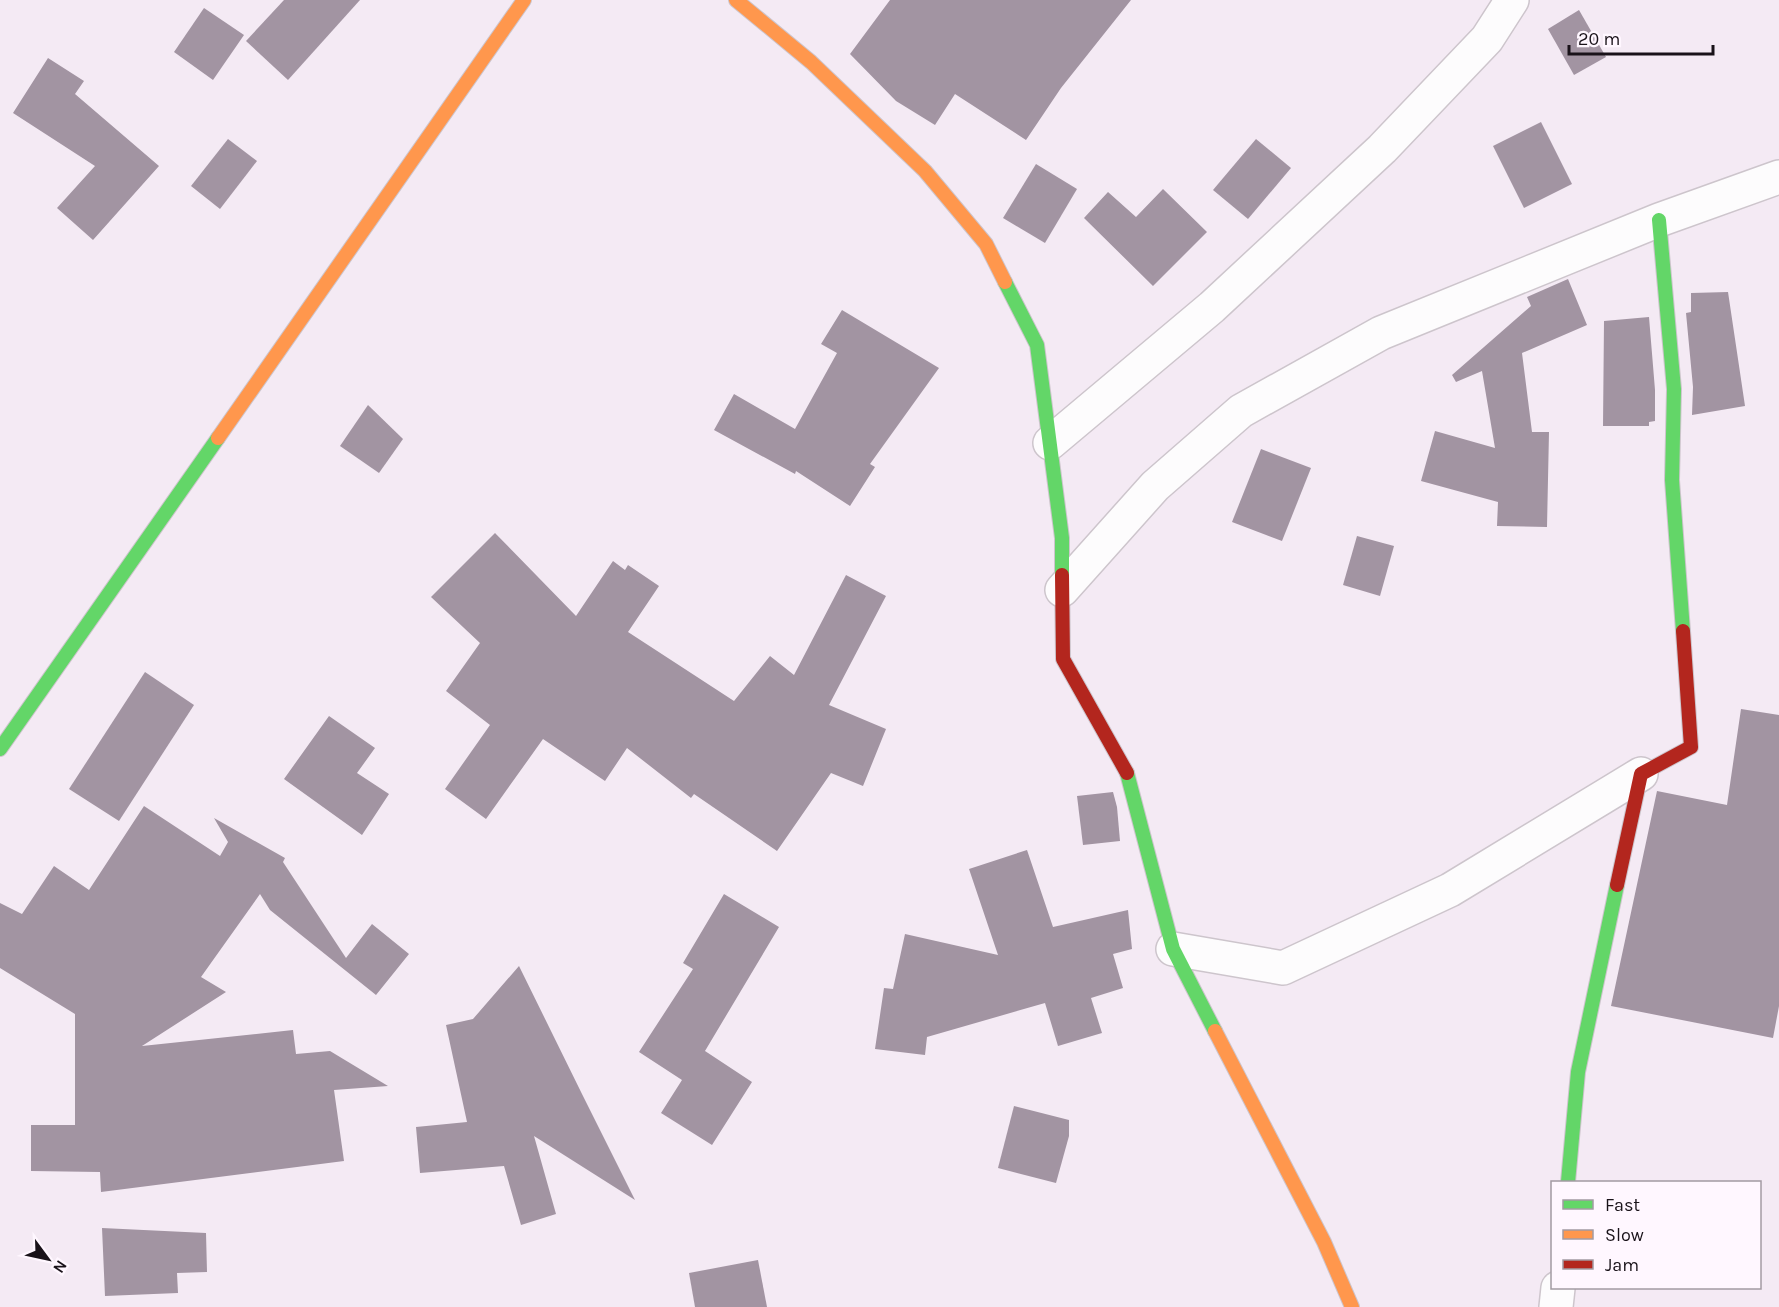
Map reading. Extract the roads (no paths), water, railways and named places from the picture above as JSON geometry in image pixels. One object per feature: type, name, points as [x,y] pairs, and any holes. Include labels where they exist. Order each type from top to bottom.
[{"type":"street","points":[[0,749],[524,0]]},
{"type":"street","points":[[736,0],[811,62],[925,171],[986,244],[1037,345],[1062,538],[1063,659],[1126,769],[1173,949],[1324,1242],[1352,1307]]},
{"type":"street","points":[[1050,443],[1212,307],[1382,149],[1487,39],[1512,0]]},
{"type":"street","points":[[1062,590],[1155,486],[1241,411],[1381,333],[1659,220],[1779,177]]},
{"type":"street","points":[[1173,949],[1283,968],[1450,890],[1641,774],[1691,747],[1672,480],[1674,389],[1659,220]]},
{"type":"street","points":[[1568,1181],[1578,1072],[1641,774]]},
{"type":"street","points":[[1556,1307],[1558,1289]]}]
